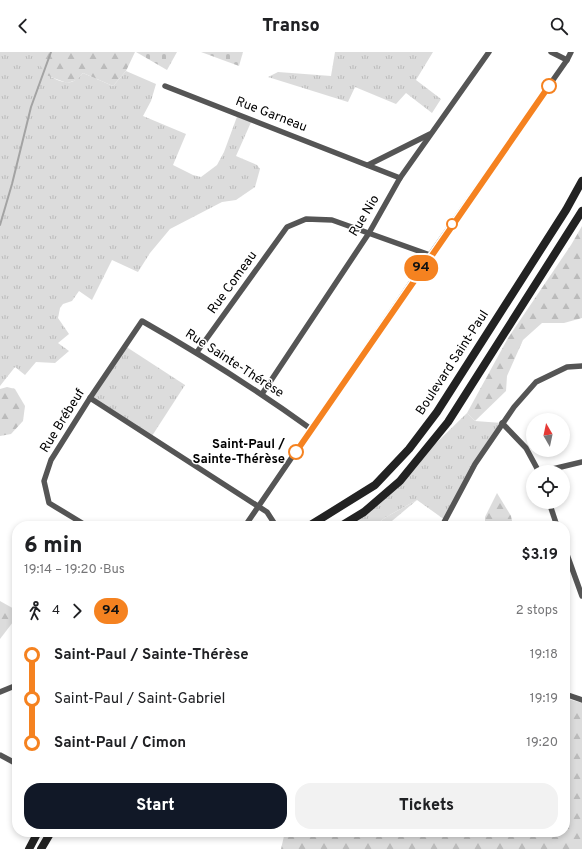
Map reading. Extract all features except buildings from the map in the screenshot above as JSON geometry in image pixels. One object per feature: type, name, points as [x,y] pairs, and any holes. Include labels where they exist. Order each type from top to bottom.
[{"type":"main road","name":"Boulevard Saint-Paul","points":[[317,521],[375,485],[409,449],[437,412],[566,210],[582,181]]},
{"type":"main road","name":"Boulevard Saint-Paul","points":[[349,521],[364,512],[400,481],[448,422],[582,211]]},
{"type":"main road","points":[[29,849],[35,837]]},
{"type":"main road","points":[[41,849],[48,837]]},
{"type":"street","name":"Rue Nio","points":[[262,394],[369,233],[400,178],[489,52]]},
{"type":"street","points":[[551,52],[567,60]]},
{"type":"street","points":[[248,521],[430,255],[567,60],[571,52]]},
{"type":"street","name":"Rue Garneau","points":[[165,86],[400,178]]},
{"type":"street","points":[[368,165],[432,133]]},
{"type":"street","name":"Rue Comeau","points":[[197,352],[287,227],[306,219],[332,220],[369,233]]},
{"type":"street","points":[[369,233],[430,255]]},
{"type":"street","name":"Rue Sainte-Thérèse","points":[[142,321],[197,352],[262,394],[311,429]]},
{"type":"street","name":"Rue Brébeuf","points":[[79,521],[49,503],[44,481],[51,460],[90,398],[142,321]]},
{"type":"street","points":[[445,521],[474,464],[514,407],[536,382],[567,367],[582,366]]},
{"type":"street","points":[[90,398],[267,512],[273,521]]},
{"type":"street","points":[[502,423],[526,448],[536,465]]},
{"type":"street","points":[[569,465],[582,462]]},
{"type":"street","points":[[551,509],[555,521]]},
{"type":"street","points":[[570,563],[582,596]]},
{"type":"street","points":[[0,692],[12,687]]},
{"type":"street","points":[[570,696],[582,700]]},
{"type":"street","points":[[0,755],[12,761]]},
{"type":"green space","points":[[0,52],[45,52],[48,76],[63,82],[75,81],[83,73],[113,86],[126,71],[156,84],[151,101],[143,116],[186,134],[173,165],[193,175],[201,177],[217,165],[224,152],[238,114],[252,120],[236,156],[257,165],[260,169],[255,187],[236,200],[222,202],[170,229],[150,253],[138,272],[112,260],[92,300],[79,291],[72,301],[63,304],[60,308],[58,318],[69,334],[58,343],[69,351],[55,363],[36,362],[25,375],[15,367],[0,386]]},
{"type":"green space","points":[[45,52],[135,52],[126,71],[113,86],[83,73],[77,80],[67,83],[48,76],[39,64]]},
{"type":"green space","points":[[136,52],[177,52],[167,70]]},
{"type":"green space","points":[[201,52],[243,52],[239,66]]},
{"type":"green space","points":[[335,52],[433,52],[416,80],[441,99],[432,113],[406,93],[396,104],[355,87],[348,102],[268,77],[278,72],[331,76]]},
{"type":"green space","points":[[582,226],[582,318],[564,323],[542,323],[523,340],[507,376],[506,391],[475,421],[467,413],[508,338],[571,245]]},
{"type":"green space","points":[[125,346],[185,385],[150,439],[90,400]]},
{"type":"green space","points":[[7,387],[15,389],[25,406],[23,421],[11,434],[0,436],[0,389]]},
{"type":"green space","points":[[467,413],[475,421],[502,423],[445,520],[417,500],[381,521],[351,521],[428,451]]},
{"type":"green space","points":[[497,493],[511,516],[512,521],[485,521],[485,517]]},
{"type":"green space","points":[[417,500],[392,521],[381,521]]},
{"type":"green space","points":[[0,601],[12,608],[12,623],[0,639]]},
{"type":"green space","points":[[570,699],[582,703],[582,849],[281,849],[284,837],[570,837]]},
{"type":"waterway","points":[[0,225],[31,107],[51,52]]},
{"type":"bus line","name":"94","points":[[296,452],[430,255],[549,86]]},
{"type":"place","name":"Saint-Paul / Sainte-Thérèse","points":[[296,452]]}]
